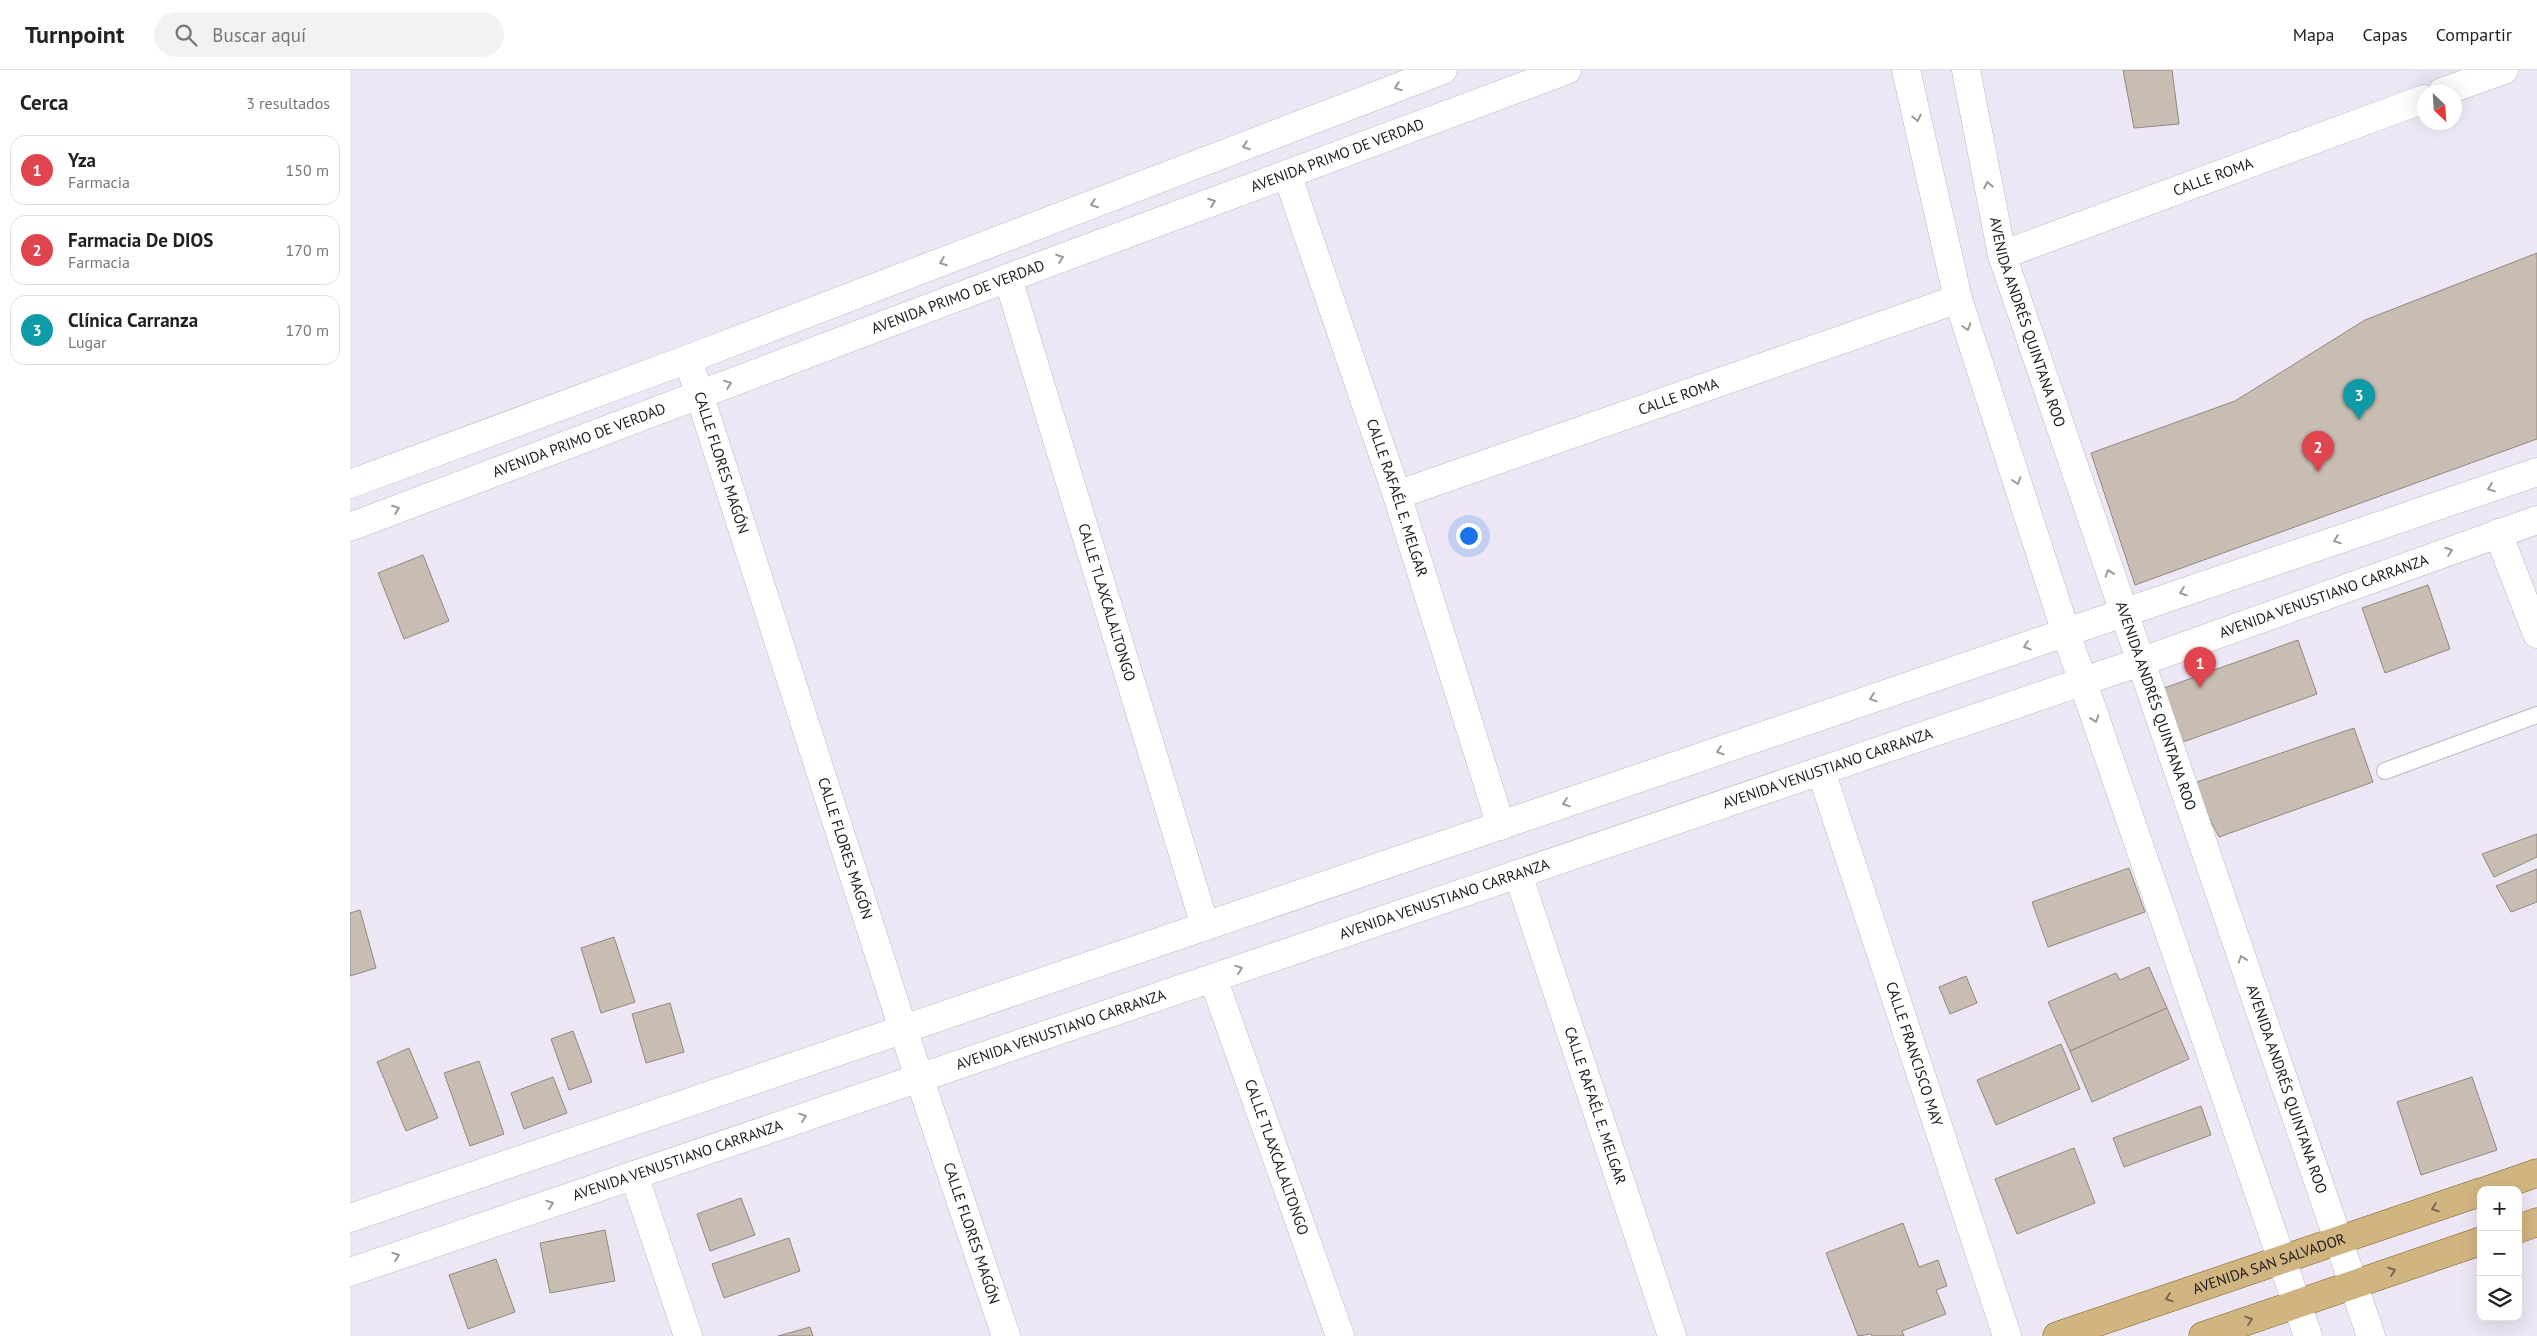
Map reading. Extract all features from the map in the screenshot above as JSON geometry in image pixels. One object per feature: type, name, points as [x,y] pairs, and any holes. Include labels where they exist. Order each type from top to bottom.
[{"type":"main road","points":[[2500,1186],[2537,1173]]},
{"type":"main road","name":"AVENIDA SAN SALVADOR","points":[[2057,1336],[2477,1193]]},
{"type":"main road","points":[[2522,1227],[2537,1222]]},
{"type":"main road","points":[[2203,1336],[2477,1242]]},
{"type":"street","points":[[350,484],[688,359],[1443,70]]},
{"type":"street","name":"AVENIDA PRIMO DE VERDAD","points":[[350,527],[1008,278],[1567,70]]},
{"type":"street","points":[[1906,70],[1958,299],[2066,633],[2308,1336]]},
{"type":"street","name":"AVENIDA ANDRÉS QUINTANA ROO","points":[[1966,70],[2002,255],[2371,1336]]},
{"type":"street","points":[[2454,82],[2504,70]]},
{"type":"street","name":"CALLE ROMA","points":[[2002,255],[2417,102]]},
{"type":"street","name":"CALLE RAFAÉL E. MELGAR","points":[[1287,174],[1397,495],[1501,826]]},
{"type":"street","name":"CALLE TLAXCALALTONGO","points":[[1008,278],[1205,926]]},
{"type":"street","name":"CALLE ROMA","points":[[1397,495],[1958,299]]},
{"type":"street","name":"CALLE FLORES MAGÓN","points":[[688,359],[903,1029],[1006,1336]]},
{"type":"street","points":[[350,1218],[2537,472]]},
{"type":"street","name":"AVENIDA VENUSTIANO CARRANZA","points":[[350,1272],[2083,682],[2537,520]]},
{"type":"street","points":[[2498,533],[2537,634]]},
{"type":"street","name":"CALLE FRANCISCO MAY","points":[[1821,770],[2007,1336]]},
{"type":"street","name":"CALLE RAFAÉL E. MELGAR","points":[[1518,874],[1672,1336]]},
{"type":"street","name":"CALLE TLAXCALALTONGO","points":[[1213,978],[1340,1336]]},
{"type":"street","points":[[634,1175],[688,1336]]},
{"type":"lane","points":[[2385,771],[2537,715]]},
{"type":"building","points":[[2123,70],[2172,70],[2179,124],[2134,128]]},
{"type":"building","points":[[2537,253],[2537,439],[2135,585],[2091,453],[2235,401],[2365,320]]},
{"type":"building","points":[[423,555],[449,621],[404,639],[378,573]]},
{"type":"building","points":[[2428,585],[2450,649],[2385,673],[2362,608]]},
{"type":"building","points":[[2298,640],[2317,694],[2183,742],[2164,688]]},
{"type":"building","points":[[2354,728],[2373,782],[2219,837],[2191,784]]},
{"type":"building","points":[[2537,834],[2537,857],[2494,877],[2482,854]]},
{"type":"building","points":[[2129,868],[2145,912],[2048,947],[2032,902]]},
{"type":"building","points":[[2537,869],[2537,902],[2511,912],[2496,886]]},
{"type":"building","points":[[360,910],[376,968],[350,976],[350,913]]},
{"type":"building","points":[[614,937],[635,1002],[601,1013],[581,948]]},
{"type":"building","points":[[2149,967],[2167,1008],[2070,1051],[2048,1002],[2116,973],[2120,980]]},
{"type":"building","points":[[1966,976],[1977,1003],[1950,1014],[1939,987]]},
{"type":"building","points":[[670,1003],[684,1052],[646,1063],[632,1014]]},
{"type":"building","points":[[2167,1008],[2189,1059],[2092,1102],[2070,1051]]},
{"type":"building","points":[[573,1031],[592,1082],[569,1090],[551,1039]]},
{"type":"building","points":[[2061,1044],[2080,1089],[1996,1125],[1977,1080]]},
{"type":"building","points":[[409,1048],[438,1118],[406,1131],[377,1062]]},
{"type":"building","points":[[479,1061],[504,1134],[470,1146],[444,1073]]},
{"type":"building","points":[[553,1077],[567,1113],[524,1129],[511,1093]]},
{"type":"building","points":[[2472,1077],[2497,1150],[2421,1175],[2397,1102]]},
{"type":"building","points":[[2201,1106],[2211,1135],[2124,1167],[2113,1138]]},
{"type":"building","points":[[2074,1148],[2095,1203],[2017,1234],[1995,1179]]},
{"type":"building","points":[[741,1198],[755,1235],[710,1251],[697,1214]]},
{"type":"building","points":[[1903,1223],[1919,1267],[1938,1260],[1947,1286],[1936,1290],[1946,1314],[1902,1331],[1904,1336],[1872,1336],[1871,1334],[1858,1336],[1826,1253]]},
{"type":"building","points":[[605,1230],[615,1281],[550,1293],[540,1243]]},
{"type":"building","points":[[789,1238],[800,1271],[724,1298],[712,1264]]},
{"type":"building","points":[[496,1259],[515,1312],[468,1329],[449,1275]]},
{"type":"building","points":[[810,1327],[813,1336],[778,1336]]},
{"type":"place","name":"Clínica Carranza","points":[[2359,420]]},
{"type":"place","name":"Farmacia De DIOS","points":[[2318,472]]},
{"type":"place","name":"Yza","points":[[2200,688]]}]
